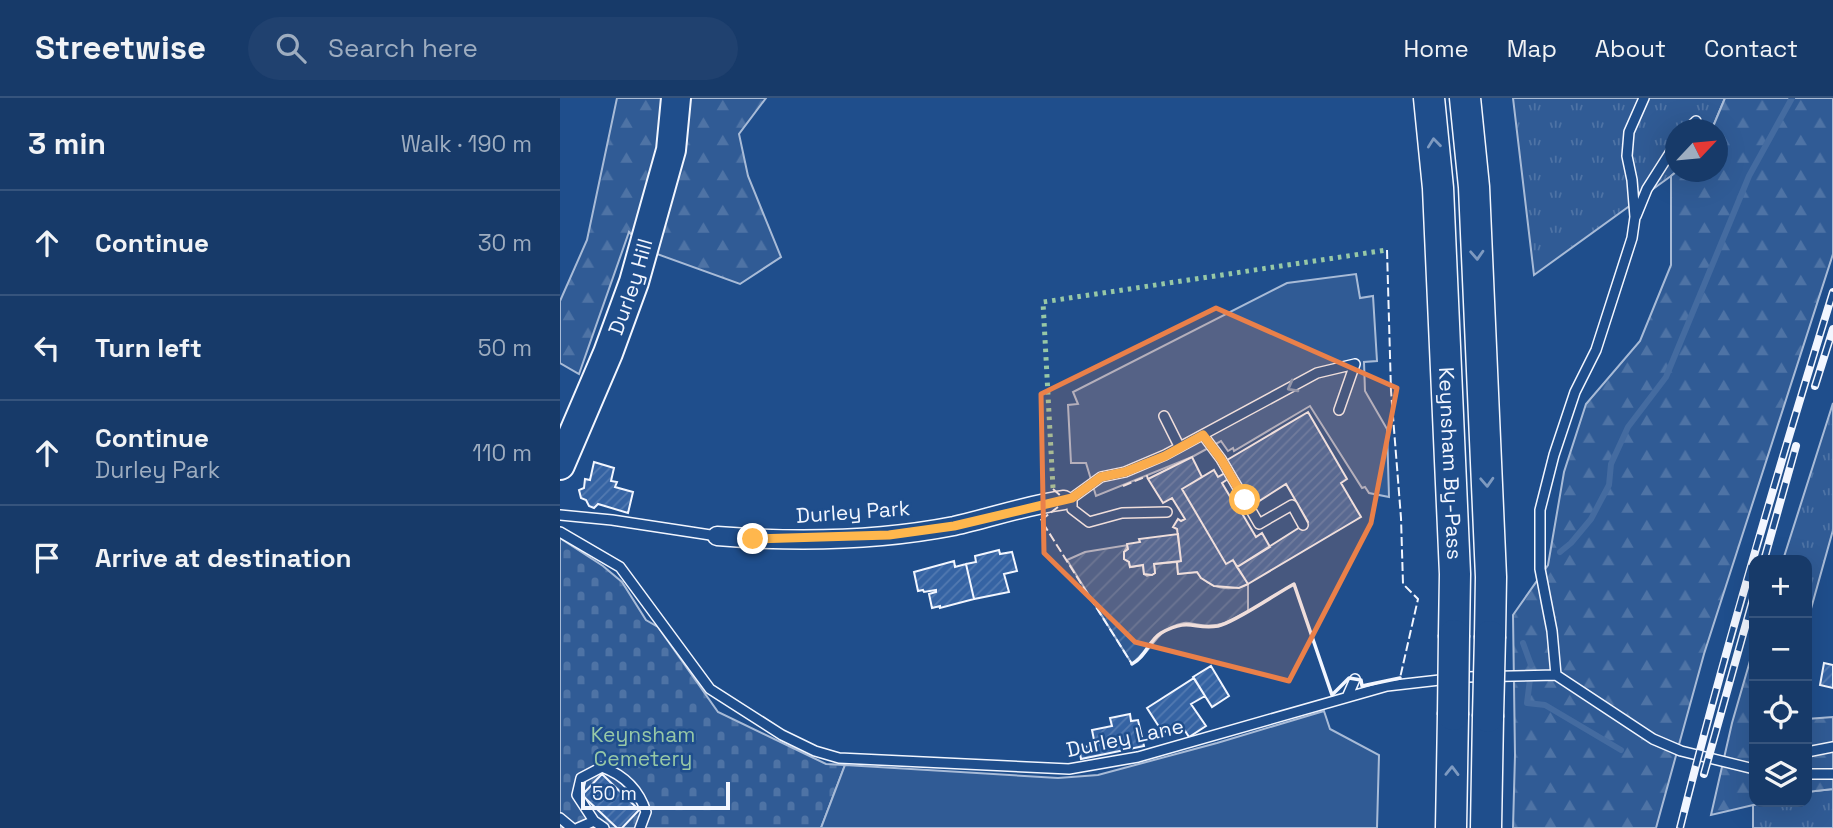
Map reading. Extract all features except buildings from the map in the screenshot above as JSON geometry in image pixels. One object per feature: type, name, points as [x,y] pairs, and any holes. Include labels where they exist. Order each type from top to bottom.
[{"type":"highway","name":"Keynsham By-Pass","points":[[1429,98],[1439,202],[1455,575],[1451,828]]},
{"type":"highway","name":"Keynsham By-Pass","points":[[1465,98],[1474,187],[1491,577],[1486,828]]},
{"type":"main road","name":"Durley Hill","points":[[560,465],[608,353],[634,282],[671,150],[676,98]]},
{"type":"street","name":"Durley Park","points":[[717,536],[753,539],[889,535],[954,526],[1068,499]]},
{"type":"lane","points":[[1644,98],[1629,132],[1627,156],[1635,217],[1632,238],[1596,350],[1575,393],[1554,455],[1540,510],[1539,569],[1552,631],[1556,675],[1653,739],[1681,751],[1749,766]]},
{"type":"lane","points":[[1635,217],[1665,161]]},
{"type":"lane","points":[[1167,512],[1122,513],[1089,522],[1072,509],[1068,499],[1101,477],[1125,472],[1165,456],[1317,373],[1355,364],[1339,410]]},
{"type":"lane","points":[[1164,416],[1179,446]]},
{"type":"lane","points":[[1203,435],[1221,459],[1259,524],[1292,506],[1303,525]]},
{"type":"lane","name":"Durley Park","points":[[560,515],[717,536]]},
{"type":"lane","name":"Durley Lane","points":[[560,532],[620,567],[710,689],[782,735],[815,751],[839,758],[1069,769],[1138,757],[1387,686],[1466,677],[1556,675]]},
{"type":"lane","points":[[1348,695],[1355,680]]},
{"type":"lane","points":[[1812,751],[1833,747]]},
{"type":"lane","points":[[604,828],[594,821],[577,795],[581,778],[602,766],[617,772],[641,796],[646,812],[640,828]]},
{"type":"lane","points":[[1812,774],[1833,774]]},
{"type":"lane","points":[[560,818],[572,828]]},
{"type":"lane","points":[[578,828],[594,821]]},
{"type":"highlighted area","points":[[1216,308],[1397,388],[1371,523],[1289,681],[1135,642],[1044,553],[1041,394]]},
{"type":"green space","points":[[617,98],[766,98],[739,134],[748,176],[781,257],[740,284],[646,250],[629,232],[579,374],[560,363],[560,301],[587,240]]},
{"type":"green space","points":[[1513,98],[1725,98],[1716,119],[1665,119],[1665,180],[1534,275]]},
{"type":"green space","points":[[1725,98],[1833,98],[1833,254],[1704,654],[1656,828],[1513,828],[1513,615],[1548,565],[1564,472],[1586,404],[1640,341],[1671,265],[1671,182],[1728,182],[1728,119],[1716,119]]},
{"type":"green space","points":[[1833,403],[1833,530],[1812,605],[1812,555],[1785,555]]},
{"type":"green space","name":"Keynsham Cemetery","points":[[560,538],[622,582],[646,620],[658,627],[718,712],[826,764],[845,765],[821,828],[560,828]]},
{"type":"green space","points":[[1128,545],[1124,559],[1129,562],[1130,567],[1143,565],[1144,574],[1147,576],[1155,573],[1154,564],[1177,562],[1178,574],[1197,572],[1213,585],[1234,588],[1248,584],[1248,611],[1220,624],[1208,626],[1186,623],[1174,626],[1159,636],[1145,654],[1132,664],[1067,560],[1085,552]]},
{"type":"green space","points":[[1749,664],[1749,806],[1711,815],[1732,723]]},
{"type":"green space","points":[[1833,717],[1833,789],[1812,791],[1812,719]]},
{"type":"green space","points":[[1833,789],[1833,828],[1753,828],[1753,807],[1812,807],[1812,791]]},
{"type":"shaded area","points":[[1356,274],[1360,298],[1373,296],[1377,361],[1364,362],[1365,391],[1387,429],[1389,497],[1369,493],[1365,487],[1362,488],[1310,406],[1234,451],[1233,448],[1228,451],[1221,441],[1192,457],[1096,496],[1086,463],[1071,463],[1068,405],[1078,404],[1073,392],[1287,283]]},
{"type":"shaded area","points":[[1324,711],[1330,729],[1379,755],[1377,828],[821,828],[845,765],[1058,778],[1098,775]]},
{"type":"waterway","points":[[1560,552],[1591,519],[1609,485],[1611,464],[1628,427],[1666,377],[1749,176],[1792,98]]},
{"type":"waterway","points":[[1523,643],[1531,665]]},
{"type":"waterway","points":[[1530,679],[1527,703],[1545,705],[1621,750]]},
{"type":"railway","points":[[1680,828],[1753,559],[1833,292]]},
{"type":"railway","points":[[1815,386],[1833,329]]},
{"type":"railway","points":[[1765,555],[1796,446]]},
{"type":"railway","points":[[1704,774],[1749,613]]},
{"type":"hedge","points":[[1053,488],[1043,302],[1387,250]]},
{"type":"fence","points":[[1387,250],[1391,391],[1403,584],[1418,599],[1400,678]]},
{"type":"fence","points":[[1123,486],[1147,476],[1148,479]]},
{"type":"fence","points":[[1053,489],[1061,496]]},
{"type":"fence","points":[[1058,507],[1041,520],[1132,664]]},
{"type":"wall","points":[[1132,664],[1141,657],[1153,640],[1171,628],[1225,624],[1294,584],[1332,695],[1349,678],[1361,680],[1362,686],[1400,678]]},
{"type":"route","points":[[753,539],[889,535],[954,526],[1072,498],[1101,477],[1125,472],[1165,456],[1203,435],[1245,500]]}]
